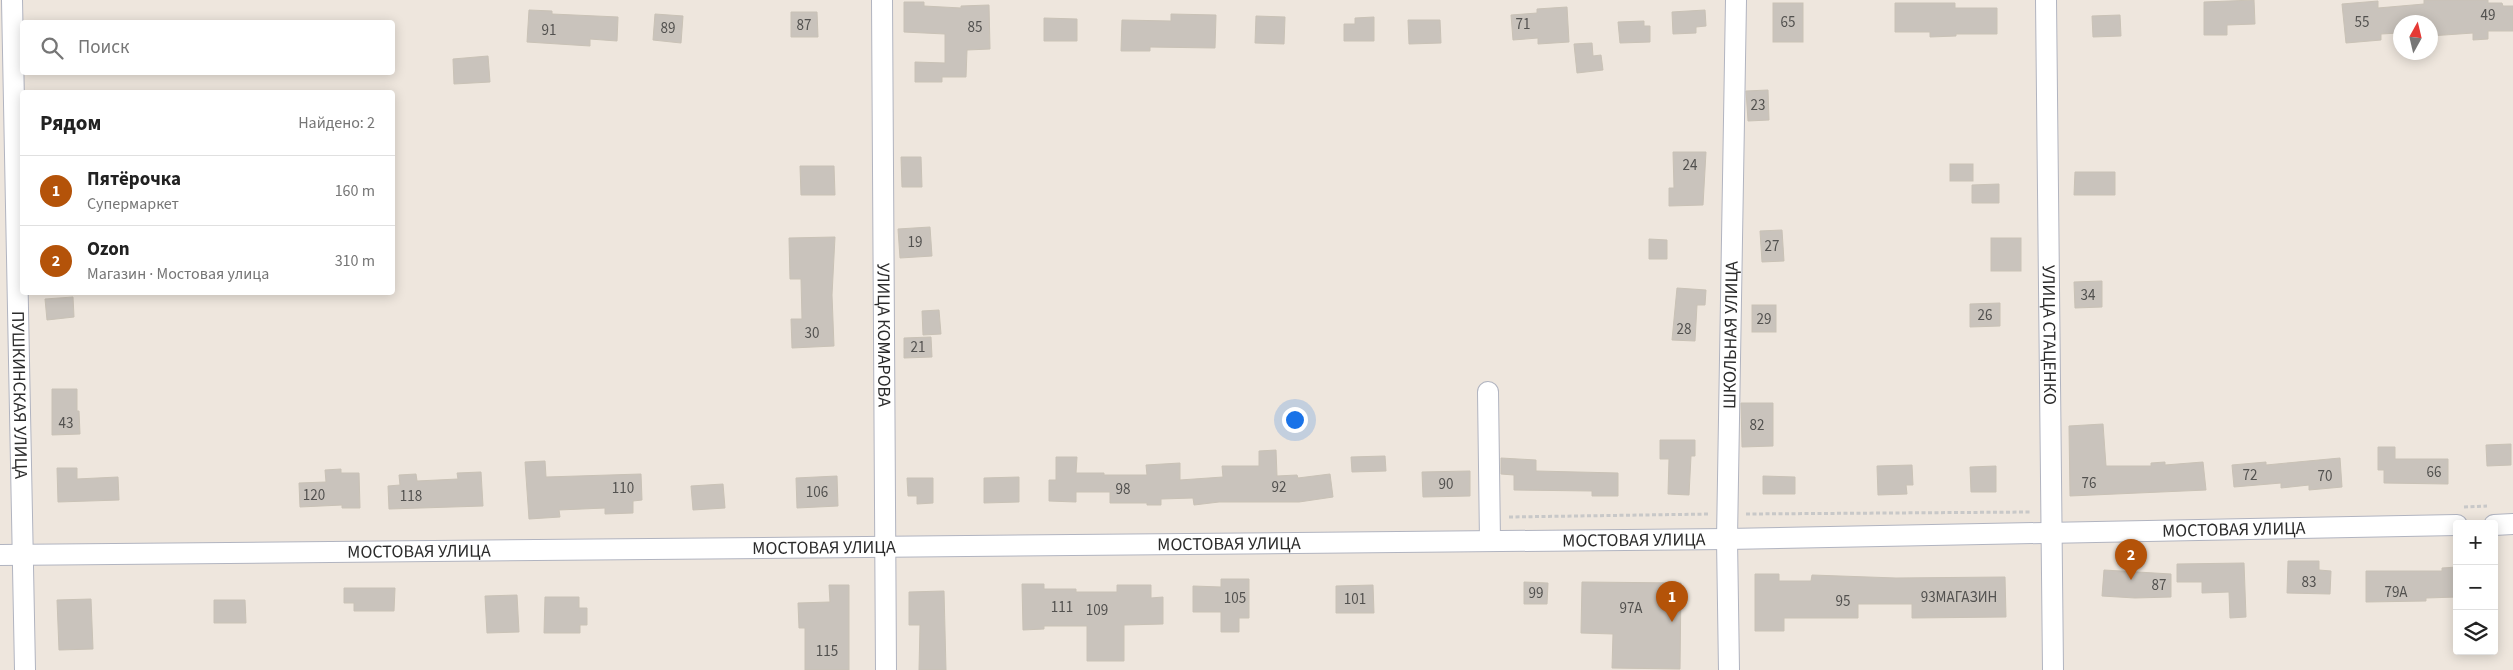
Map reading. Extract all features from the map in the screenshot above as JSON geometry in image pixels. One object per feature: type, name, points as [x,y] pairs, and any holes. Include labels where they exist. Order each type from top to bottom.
[{"type":"street","name":"ПУШКИНСКАЯ УЛИЦА","points":[[12,0],[25,670]]},
{"type":"street","name":"УЛИЦА КОМАРОВА","points":[[882,0],[886,670]]},
{"type":"street","name":"ШКОЛЬНАЯ УЛИЦА","points":[[1729,670],[1727,539],[1736,0]]},
{"type":"street","name":"УЛИЦА СТАЦЕНКО","points":[[2046,0],[2053,670]]},
{"type":"street","points":[[1488,392],[1490,541]]},
{"type":"street","points":[[2494,515],[2513,524]]},
{"type":"street","name":"МОСТОВАЯ УЛИЦА","points":[[0,555],[1727,539],[2052,522],[2455,516]]},
{"type":"path","points":[[1489,517],[1728,514],[2052,522]]},
{"type":"path","points":[[2455,516],[2494,515]]},
{"type":"building","points":[[2254,0],[2255,24],[2227,25],[2227,35],[2204,35],[2204,2]]},
{"type":"building","points":[[2424,0],[2488,0],[2488,3],[2502,3],[2503,6],[2513,6],[2513,31],[2488,31],[2488,39],[2473,40],[2473,33],[2438,35],[2438,15],[2393,15],[2393,33],[2381,34],[2381,40],[2346,43],[2342,4],[2378,1],[2378,8],[2424,4]]},
{"type":"building","points":[[904,2],[924,2],[924,6],[961,8],[961,6],[989,5],[990,49],[967,50],[966,77],[942,77],[942,82],[915,82],[915,62],[945,63],[945,34],[904,32]]},
{"type":"building","points":[[1773,3],[1803,3],[1803,42],[1773,42]]},
{"type":"building","points":[[1895,3],[1955,3],[1955,8],[1997,8],[1997,34],[1956,34],[1956,36],[1930,37],[1930,32],[1895,32]]},
{"type":"building","points":[[1567,7],[1569,42],[1538,44],[1538,38],[1513,40],[1511,15],[1537,13],[1537,9]]},
{"type":"building","points":[[529,10],[552,11],[552,14],[618,17],[617,41],[590,39],[590,46],[527,42]]},
{"type":"building","points":[[1705,10],[1706,26],[1696,27],[1696,33],[1673,34],[1672,12]]},
{"type":"building","points":[[791,12],[817,12],[818,37],[791,37]]},
{"type":"building","points":[[655,14],[683,16],[681,43],[653,40]]},
{"type":"building","points":[[1171,14],[1216,15],[1215,48],[1150,47],[1150,51],[1121,51],[1122,20],[1171,21]]},
{"type":"building","points":[[2120,15],[2121,36],[2093,37],[2092,16]]},
{"type":"building","points":[[1256,16],[1285,17],[1284,44],[1255,43]]},
{"type":"building","points":[[1374,17],[1374,41],[1344,41],[1344,24],[1355,24],[1355,18]]},
{"type":"building","points":[[1044,18],[1077,19],[1077,41],[1044,41]]},
{"type":"building","points":[[1408,20],[1440,20],[1441,43],[1409,44]]},
{"type":"building","points":[[1644,21],[1644,26],[1650,26],[1650,42],[1620,43],[1618,22]]},
{"type":"building","points":[[1592,43],[1593,56],[1601,55],[1603,70],[1577,73],[1574,44]]},
{"type":"building","points":[[488,56],[490,82],[454,84],[453,59]]},
{"type":"building","points":[[1768,90],[1769,120],[1748,121],[1746,91]]},
{"type":"building","points":[[1673,152],[1706,152],[1703,205],[1669,206],[1669,188],[1674,188]]},
{"type":"building","points":[[901,157],[921,157],[922,187],[902,187]]},
{"type":"building","points":[[1950,164],[1973,164],[1973,181],[1950,181]]},
{"type":"building","points":[[800,166],[834,166],[835,195],[801,195]]},
{"type":"building","points":[[2075,172],[2115,172],[2115,195],[2074,195]]},
{"type":"building","points":[[1999,184],[1999,203],[1972,203],[1972,185]]},
{"type":"building","points":[[930,227],[932,256],[900,258],[898,229]]},
{"type":"building","points":[[1782,230],[1784,261],[1762,262],[1760,231]]},
{"type":"building","points":[[835,237],[832,295],[834,346],[792,348],[791,319],[802,319],[801,279],[790,279],[789,238]]},
{"type":"building","points":[[1991,238],[2021,238],[2021,271],[1991,271]]},
{"type":"building","points":[[1649,239],[1667,240],[1667,259],[1649,259]]},
{"type":"building","points":[[2102,281],[2102,307],[2075,308],[2074,282]]},
{"type":"building","points":[[1677,288],[1706,290],[1705,305],[1697,305],[1695,341],[1672,340]]},
{"type":"building","points":[[73,297],[74,317],[47,320],[45,299]]},
{"type":"building","points":[[2000,303],[2000,326],[1970,327],[1970,304]]},
{"type":"building","points":[[1752,305],[1776,305],[1776,332],[1752,332]]},
{"type":"building","points":[[939,310],[941,334],[923,335],[922,311]]},
{"type":"building","points":[[931,337],[932,357],[904,358],[904,338]]},
{"type":"building","points":[[52,389],[77,389],[80,434],[52,435]]},
{"type":"building","points":[[1741,403],[1773,403],[1773,446],[1742,447]]},
{"type":"building","points":[[2103,424],[2106,466],[2151,466],[2151,463],[2165,462],[2165,465],[2203,462],[2206,490],[2070,496],[2069,426]]},
{"type":"building","points":[[1660,440],[1695,440],[1695,456],[1691,456],[1689,495],[1668,494],[1669,459],[1660,459]]},
{"type":"building","points":[[2511,444],[2511,465],[2487,466],[2486,445]]},
{"type":"building","points":[[2378,447],[2395,447],[2395,459],[2448,459],[2448,484],[2384,483],[2384,470],[2378,470]]},
{"type":"building","points":[[1276,450],[1277,476],[1297,475],[1298,478],[1330,474],[1333,497],[1299,502],[1219,502],[1194,505],[1193,498],[1161,499],[1161,505],[1147,505],[1147,503],[1110,503],[1110,492],[1076,492],[1076,502],[1049,501],[1049,480],[1056,480],[1056,457],[1077,457],[1076,473],[1104,473],[1104,475],[1147,475],[1146,465],[1180,463],[1180,480],[1223,477],[1222,466],[1259,466],[1259,451]]},
{"type":"building","points":[[1385,456],[1386,471],[1352,472],[1351,457]]},
{"type":"building","points":[[1501,458],[1536,460],[1536,471],[1618,473],[1618,496],[1592,496],[1592,491],[1514,490],[1514,475],[1501,474]]},
{"type":"building","points":[[2340,458],[2342,487],[2309,490],[2309,485],[2281,488],[2281,483],[2234,487],[2232,465],[2266,462],[2266,465]]},
{"type":"building","points":[[545,461],[546,477],[641,474],[642,500],[633,501],[633,513],[605,514],[605,508],[559,510],[560,517],[529,519],[525,462]]},
{"type":"building","points":[[1912,465],[1913,485],[1906,485],[1907,494],[1878,495],[1877,466]]},
{"type":"building","points":[[1996,466],[1996,492],[1971,492],[1970,467]]},
{"type":"building","points":[[57,468],[77,468],[77,479],[118,477],[119,500],[58,502]]},
{"type":"building","points":[[341,469],[341,473],[359,473],[360,508],[342,508],[342,505],[300,507],[299,483],[326,482],[325,470]]},
{"type":"building","points":[[1470,471],[1470,496],[1423,497],[1422,472]]},
{"type":"building","points":[[481,472],[483,506],[389,509],[388,486],[400,485],[399,475],[416,474],[417,481],[458,479],[457,473]]},
{"type":"building","points":[[837,476],[838,506],[797,508],[796,478]]},
{"type":"building","points":[[1763,476],[1795,477],[1795,494],[1763,494]]},
{"type":"building","points":[[1019,477],[1019,502],[984,503],[984,478]]},
{"type":"building","points":[[907,478],[933,478],[933,503],[917,504],[917,496],[908,496]]},
{"type":"building","points":[[723,484],[725,508],[693,510],[691,486]]},
{"type":"building","points":[[2288,561],[2319,561],[2319,570],[2331,571],[2330,594],[2287,593]]},
{"type":"building","points":[[2244,563],[2246,617],[2230,618],[2229,592],[2202,593],[2202,582],[2177,582],[2177,564]]},
{"type":"building","points":[[2453,567],[2453,597],[2426,598],[2426,601],[2366,602],[2366,571],[2442,571],[2442,568]]},
{"type":"building","points":[[2104,570],[2171,574],[2171,597],[2135,598],[2102,596]]},
{"type":"building","points":[[1755,574],[1779,574],[1779,581],[1811,581],[1812,575],[1896,578],[2005,577],[2006,617],[1912,618],[1912,604],[1858,604],[1858,618],[1784,618],[1784,631],[1755,631]]},
{"type":"building","points":[[1221,579],[1249,579],[1249,618],[1239,618],[1239,632],[1221,632],[1221,612],[1193,612],[1193,586],[1221,587]]},
{"type":"building","points":[[1524,582],[1548,583],[1547,604],[1524,604]]},
{"type":"building","points":[[1582,582],[1681,583],[1680,669],[1612,668],[1613,634],[1581,633]]},
{"type":"building","points":[[1022,584],[1044,584],[1044,589],[1076,589],[1076,592],[1117,592],[1117,585],[1151,585],[1151,598],[1163,597],[1163,624],[1124,625],[1124,661],[1087,661],[1087,626],[1044,626],[1044,629],[1023,630]]},
{"type":"building","points":[[829,585],[849,585],[849,670],[805,670],[805,628],[799,628],[798,603],[830,602]]},
{"type":"building","points":[[1373,585],[1374,613],[1336,613],[1336,586]]},
{"type":"building","points":[[344,588],[395,588],[394,611],[354,611],[354,603],[344,603]]},
{"type":"building","points":[[944,591],[946,670],[919,670],[920,625],[909,625],[909,592]]},
{"type":"building","points":[[517,595],[519,632],[487,633],[485,596]]},
{"type":"building","points":[[545,597],[579,597],[579,608],[587,608],[587,625],[580,625],[580,633],[544,633]]},
{"type":"building","points":[[91,599],[93,649],[59,650],[57,600]]},
{"type":"building","points":[[214,600],[245,600],[246,623],[214,623]]},
{"type":"place","name":"Ozon","points":[[2131,580]]},
{"type":"place","name":"Пятёрочка","points":[[1672,622]]}]
